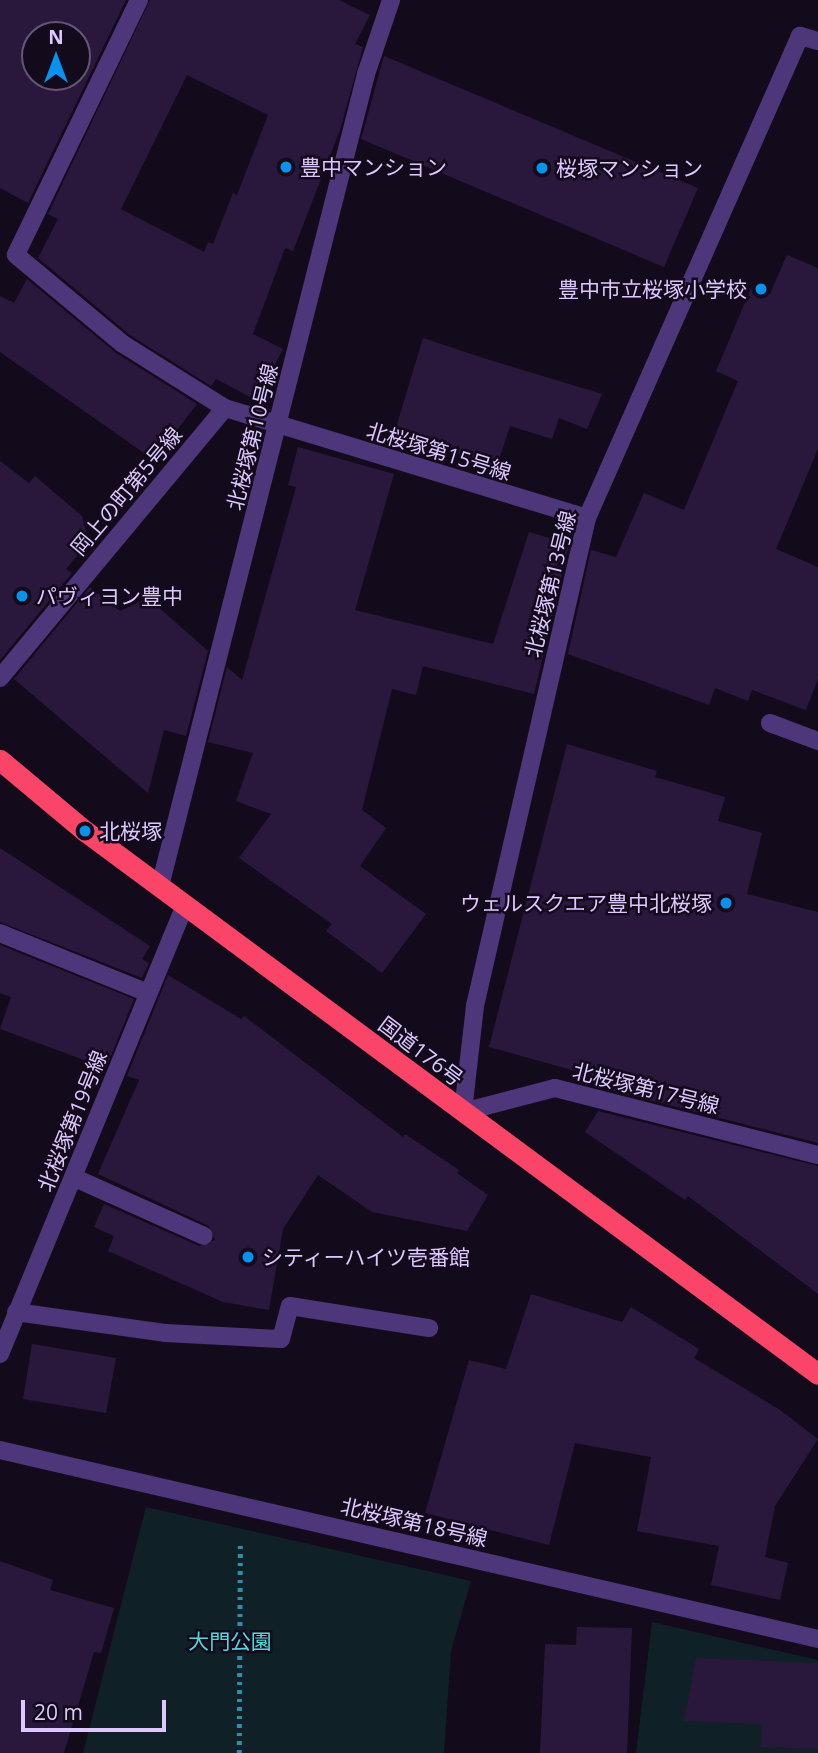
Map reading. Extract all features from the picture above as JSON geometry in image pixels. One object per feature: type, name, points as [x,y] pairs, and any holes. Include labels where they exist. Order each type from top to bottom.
[{"type":"highway","name":"国道176号","points":[[0,760],[185,905],[818,1374]]},
{"type":"street","points":[[139,0],[16,255],[123,344],[225,408],[278,425]]},
{"type":"street","name":"北桜塚第10号線","points":[[160,886],[366,74],[391,0]]},
{"type":"street","name":"北桜塚第13号線","points":[[463,1112],[475,1006],[587,518],[800,36],[818,41]]},
{"type":"street","name":"岡上の町第5号線","points":[[0,678],[225,408]]},
{"type":"street","name":"北桜塚第15号線","points":[[278,425],[587,518]]},
{"type":"street","points":[[771,723],[818,741]]},
{"type":"street","name":"北桜塚第19号線","points":[[0,1354],[75,1178],[185,905]]},
{"type":"street","points":[[0,933],[148,992]]},
{"type":"street","name":"北桜塚第17号線","points":[[463,1112],[555,1088],[818,1155]]},
{"type":"street","points":[[75,1178],[204,1236]]},
{"type":"street","points":[[16,1312],[165,1333],[281,1339],[290,1306],[429,1328]]},
{"type":"street","name":"北桜塚第18号線","points":[[0,1450],[818,1639]]},
{"type":"path","points":[[239,1753],[240,1543]]},
{"type":"green space","name":"大門公園","points":[[146,1507],[471,1581],[451,1651],[444,1753],[83,1753]]},
{"type":"green space","points":[[652,1622],[818,1660],[818,1753],[636,1753]]},
{"type":"building","points":[[0,0],[126,0],[91,72],[91,21],[21,21],[21,91],[82,91],[28,203],[0,188]]},
{"type":"building","points":[[150,0],[339,0],[370,15],[355,44],[363,47],[340,130],[293,251],[285,248],[253,334],[283,349],[256,400],[216,379],[211,386],[130,335],[38,258],[58,219],[48,214]],"holes":[[[187,75],[268,115],[237,195],[233,193],[213,244],[208,242],[204,252],[121,209]]]},
{"type":"building","name":"桜塚マンション","points":[[384,56],[698,188],[664,267],[361,139]]},
{"type":"building","points":[[787,255],[818,268],[818,449],[776,549],[818,567],[818,679],[806,710],[752,690],[748,701],[715,688],[709,705],[568,654],[591,550],[616,557],[644,493],[684,510],[738,381],[716,371],[752,286],[770,294]]},
{"type":"building","points":[[27,279],[116,353],[197,404],[154,460],[0,352],[0,296],[14,303]]},
{"type":"building","points":[[423,338],[602,394],[587,429],[559,418],[552,439],[510,426],[497,466],[394,434]]},
{"type":"building","points":[[298,447],[394,474],[355,610],[493,644],[529,532],[569,544],[534,694],[423,666],[416,695],[392,689],[362,810],[386,828],[360,866],[426,914],[382,973],[326,931],[332,924],[239,858],[271,814],[236,801],[253,753],[208,742],[227,667],[242,680],[296,487],[288,485]]},
{"type":"building","name":"パヴィヨン豊中","points":[[0,461],[29,483],[35,476],[82,516],[89,541],[66,569],[72,573],[0,660]]},
{"type":"building","points":[[90,587],[120,611],[148,598],[208,651],[186,736],[164,730],[148,793],[14,679]]},
{"type":"building","points":[[567,744],[657,771],[655,777],[725,797],[718,821],[762,833],[747,894],[818,912],[818,1143],[610,1090],[615,1082],[489,1047]]},
{"type":"building","points":[[0,848],[150,946],[142,959],[149,963],[142,978],[0,922]]},
{"type":"building","points":[[0,945],[134,999],[106,1068],[0,1029],[11,997],[0,993]]},
{"type":"building","points":[[168,975],[241,1019],[244,1016],[403,1137],[405,1134],[459,1170],[457,1173],[488,1195],[467,1231],[372,1212],[318,1175],[283,1229],[269,1310],[223,1302],[108,1251],[114,1236],[94,1227],[104,1204],[199,1246],[215,1240],[209,1226],[98,1174],[139,1080],[127,1076]]},
{"type":"building","points":[[598,1111],[818,1166],[818,1294],[688,1196],[685,1200],[585,1132]]},
{"type":"building","points":[[531,1294],[622,1322],[631,1307],[699,1349],[694,1358],[780,1410],[818,1439],[775,1506],[765,1557],[788,1563],[780,1600],[711,1585],[719,1546],[637,1531],[651,1457],[575,1443],[549,1545],[425,1513],[469,1360],[506,1369]]},
{"type":"building","points":[[32,1344],[116,1358],[106,1413],[23,1399]]},
{"type":"building","points":[[0,1561],[53,1580],[50,1590],[114,1608],[101,1653],[94,1652],[64,1753],[0,1753]]},
{"type":"building","points":[[577,1627],[632,1628],[627,1753],[540,1753],[545,1644],[576,1645]]},
{"type":"building","points":[[696,1658],[818,1663],[818,1749],[761,1747],[762,1724],[684,1721]]},
{"type":"place","name":"豊中マンション","points":[[286,167]]},
{"type":"place","name":"桜塚マンション","points":[[542,168]]},
{"type":"place","name":"豊中市立桜塚小学校","points":[[761,289]]},
{"type":"place","name":"パヴィヨン豊中","points":[[22,596]]},
{"type":"place","name":"北桜塚","points":[[85,831]]},
{"type":"place","name":"ウェルスクエア豊中北桜塚","points":[[726,903]]},
{"type":"place","name":"シティーハイツ壱番館","points":[[248,1257]]}]
